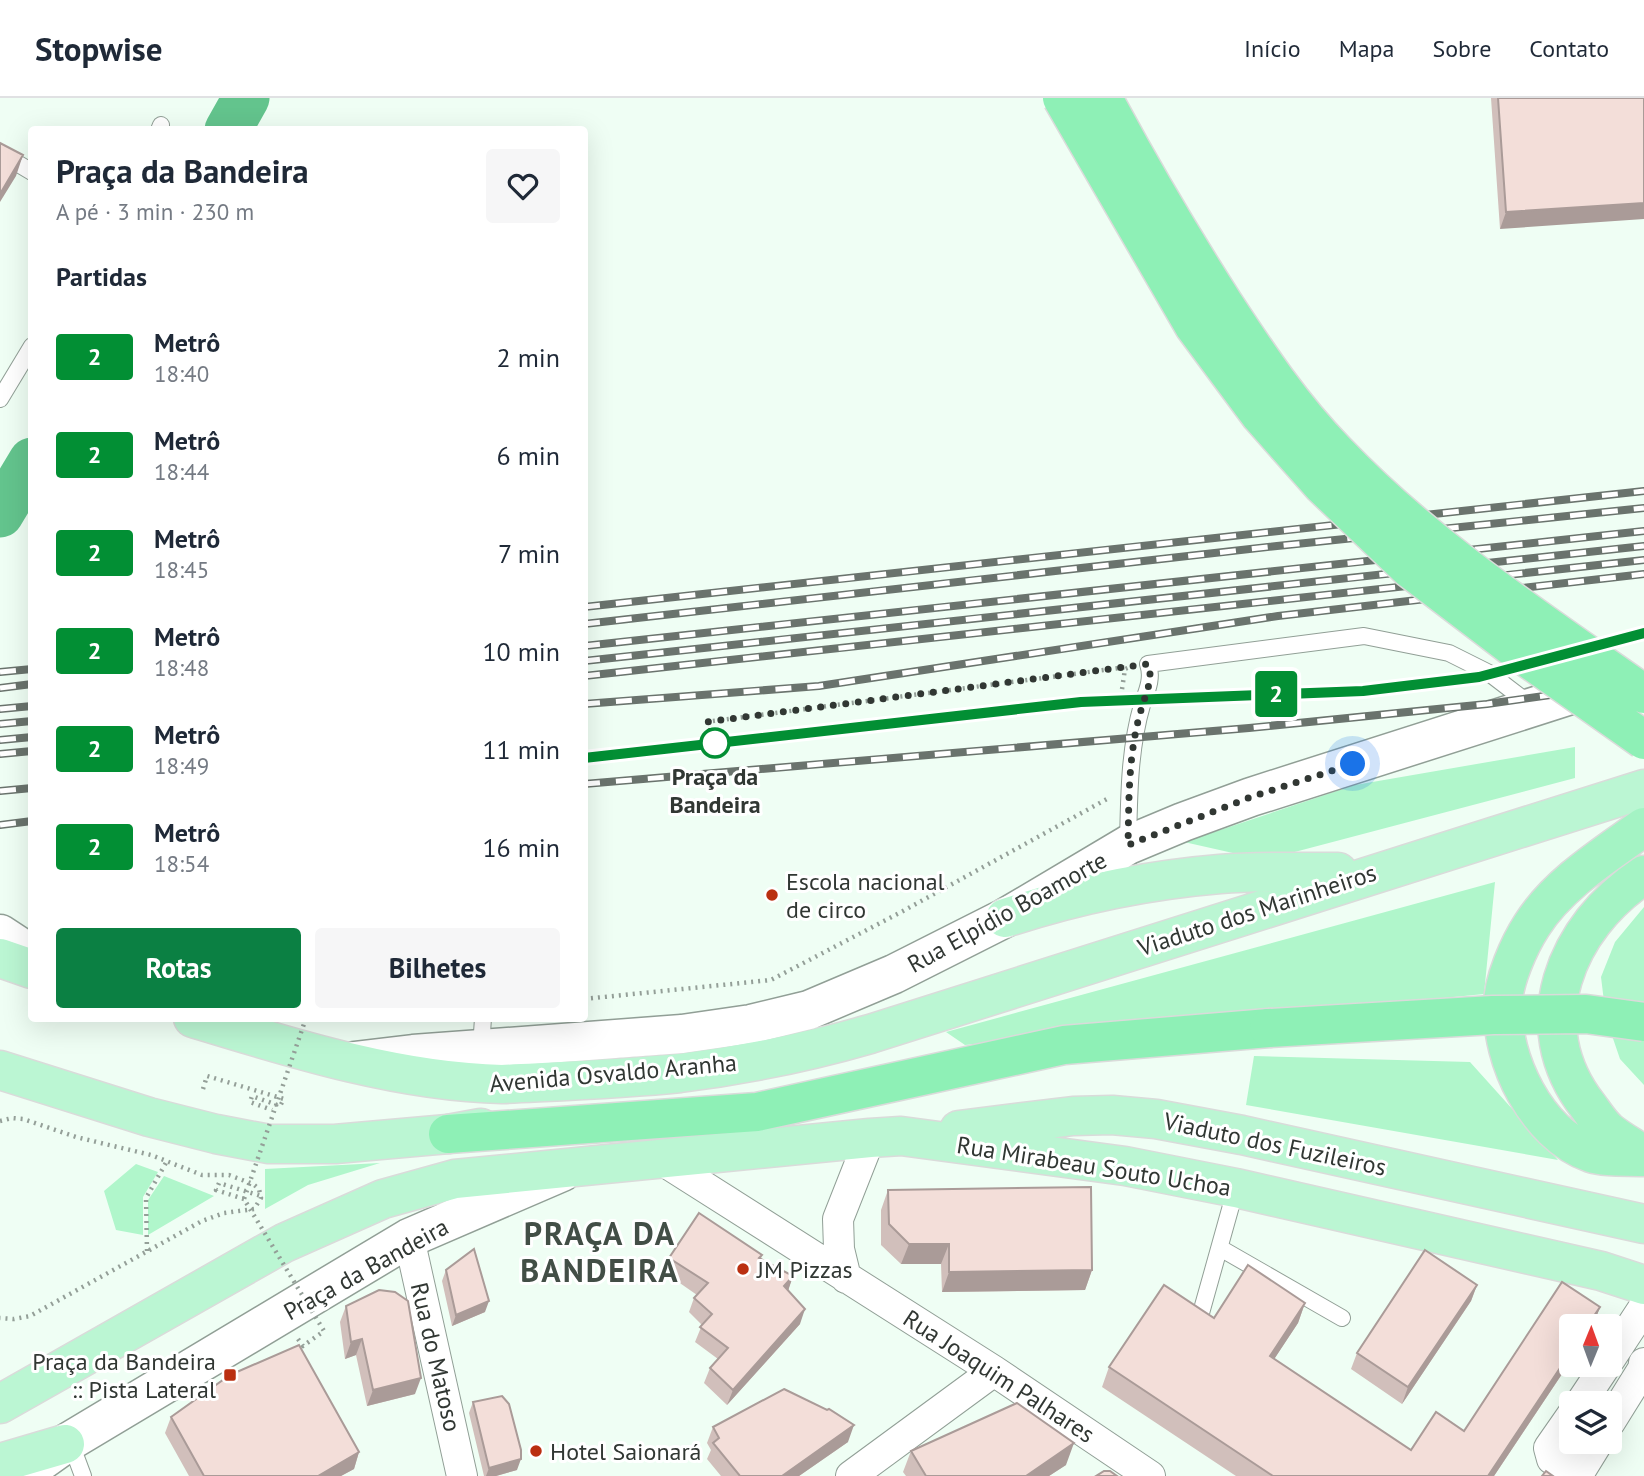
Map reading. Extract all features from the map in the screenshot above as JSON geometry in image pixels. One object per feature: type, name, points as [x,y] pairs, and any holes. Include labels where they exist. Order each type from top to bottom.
[{"type":"highway","points":[[1062,98],[1194,326],[1260,415],[1313,475],[1410,569],[1519,652],[1644,740]]},
{"type":"highway","points":[[1103,98],[1164,206],[1270,375],[1335,452],[1400,512],[1483,582],[1644,694]]},
{"type":"highway","points":[[1644,827],[1567,885],[1532,924],[1513,961],[1502,1004],[1508,1051],[1519,1083],[1539,1112],[1567,1140],[1592,1154],[1644,1156]]},
{"type":"highway","points":[[1644,875],[1602,910],[1576,944],[1562,979],[1556,1018],[1560,1054],[1577,1092],[1608,1131],[1644,1156]]},
{"type":"highway","points":[[448,1134],[757,1112],[1064,1045],[1269,1028],[1519,1015],[1586,1014],[1644,1022]]},
{"type":"main road","name":"Rua Elpídio Boamorte","points":[[351,1062],[482,1033],[682,1034],[751,1024],[798,1013],[894,974],[1005,918],[1128,845],[1251,797],[1644,672]]},
{"type":"main road","name":"Viaduto dos Marinheiros","points":[[870,1034],[1644,789]]},
{"type":"main road","points":[[1005,918],[1060,900],[1105,890],[1221,874],[1379,871]]},
{"type":"main road","points":[[0,934],[28,952]]},
{"type":"main road","points":[[0,958],[28,968]]},
{"type":"main road","name":"Avenida Osvaldo Aranha","points":[[219,1022],[259,1028],[351,1062],[477,1084],[680,1073],[826,1047],[870,1034]]},
{"type":"main road","points":[[0,1070],[149,1117],[216,1134],[271,1127],[335,1144],[448,1134],[598,1107],[751,1086],[829,1063],[870,1034]]},
{"type":"main road","name":"Viaduto dos Fuzileiros","points":[[886,1137],[1073,1116],[1112,1115],[1156,1119],[1242,1135],[1644,1224]]},
{"type":"main road","name":"Rua Mirabeau Souto Uchoa","points":[[577,1165],[662,1160],[886,1137],[1125,1166],[1237,1188],[1601,1271],[1644,1285]]},
{"type":"main road","name":"Praça da Bandeira","points":[[19,1476],[73,1454],[409,1238],[577,1165]]},
{"type":"main road","name":"Praça da Bandeira","points":[[0,1404],[284,1243],[351,1212],[383,1199],[455,1179],[577,1165]]},
{"type":"main road","points":[[0,1463],[73,1454]]},
{"type":"street","points":[[846,1278],[839,1249],[838,1219],[886,1137]]},
{"type":"street","name":"Rua Joaquim Palhares","points":[[662,1160],[994,1371],[1150,1476]]},
{"type":"street","name":"Rua do Matoso","points":[[409,1238],[462,1476]]},
{"type":"street","points":[[1593,1391],[1625,1358],[1644,1307]]},
{"type":"street","points":[[1622,1403],[1643,1369],[1625,1358]]},
{"type":"street","points":[[851,1476],[994,1371]]},
{"type":"street","points":[[1559,1434],[1549,1448],[1552,1459],[1573,1471],[1582,1468],[1591,1454]]},
{"type":"lane","points":[[0,153],[28,170]]},
{"type":"lane","points":[[0,399],[28,353]]},
{"type":"lane","points":[[1128,845],[1129,779],[1138,720],[1152,673],[1148,664],[1364,636],[1449,653],[1489,673],[1533,706]]},
{"type":"lane","points":[[1201,1313],[1237,1188]]},
{"type":"lane","points":[[1220,1248],[1342,1318]]},
{"type":"path","points":[[1120,708],[1125,668],[1148,664]]},
{"type":"path","points":[[706,722],[1148,664]]},
{"type":"path","points":[[588,999],[771,980],[1107,799],[1109,786]]},
{"type":"path","points":[[244,1199],[271,1127],[305,1022]]},
{"type":"path","points":[[203,1089],[207,1076],[284,1100],[280,1106],[252,1096],[250,1102],[271,1127]]},
{"type":"path","points":[[0,1121],[23,1119],[76,1137],[143,1153],[206,1175],[229,1175],[253,1184],[261,1196],[260,1203],[254,1209],[213,1216],[30,1316],[0,1318]]},
{"type":"path","points":[[147,1251],[146,1198],[167,1161]]},
{"type":"path","points":[[261,1196],[219,1183],[216,1189],[244,1199],[324,1331]]},
{"type":"green space","points":[[1575,747],[1575,778],[1264,860],[1184,842],[1355,785]]},
{"type":"green space","points":[[1495,882],[1484,994],[965,1045],[946,1032]]},
{"type":"green space","points":[[1644,907],[1644,1085],[1620,1059],[1606,1018],[1601,977],[1615,942]]},
{"type":"green space","points":[[1254,1056],[1470,1062],[1558,1160],[1246,1105]]},
{"type":"green space","points":[[380,1163],[308,1185],[265,1209],[265,1169]]},
{"type":"green space","points":[[136,1164],[158,1172],[143,1197],[143,1235],[116,1230],[104,1191]]},
{"type":"green space","points":[[164,1176],[214,1196],[148,1235],[148,1200]]},
{"type":"building","points":[[1498,98],[1644,98],[1644,203],[1506,212]]},
{"type":"building","points":[[0,143],[23,155],[0,194]]},
{"type":"building","points":[[1091,1187],[1092,1270],[949,1272],[949,1244],[909,1244],[889,1224],[888,1190]]},
{"type":"building","points":[[699,1213],[762,1255],[759,1258],[793,1276],[784,1286],[805,1309],[733,1390],[710,1368],[728,1348],[700,1327],[712,1314],[694,1298],[708,1283],[669,1258]]},
{"type":"building","points":[[474,1249],[489,1301],[456,1315],[446,1270]]},
{"type":"building","points":[[1425,1250],[1477,1285],[1408,1387],[1357,1353]]},
{"type":"building","points":[[1248,1265],[1305,1303],[1270,1356],[1411,1450],[1436,1412],[1464,1431],[1562,1282],[1600,1307],[1595,1314],[1559,1314],[1559,1370],[1488,1476],[1273,1476],[1109,1367],[1164,1285],[1214,1318]]},
{"type":"building","points":[[379,1290],[395,1292],[408,1301],[421,1378],[373,1390],[362,1339],[351,1342],[346,1306]]},
{"type":"building","points":[[299,1345],[359,1452],[318,1476],[204,1476],[171,1417],[230,1375]]},
{"type":"building","points":[[784,1389],[829,1409],[854,1425],[782,1476],[740,1476],[713,1443],[719,1438],[713,1427]]},
{"type":"building","points":[[502,1396],[509,1404],[521,1459],[489,1468],[473,1402]]},
{"type":"building","points":[[1017,1403],[1074,1443],[1026,1476],[926,1476],[911,1451]]},
{"type":"building","points":[[1110,1471],[1117,1476],[1096,1476]]},
{"type":"waterway","points":[[230,126],[246,98]]},
{"type":"waterway","points":[[0,514],[28,468]]},
{"type":"railway","points":[[588,607],[1644,491]]},
{"type":"railway","points":[[588,624],[1277,546],[1644,508]]},
{"type":"railway","points":[[588,646],[1644,531]]},
{"type":"railway","points":[[588,661],[1644,546]]},
{"type":"railway","points":[[588,676],[1644,560]]},
{"type":"railway","points":[[588,704],[819,686],[1278,616],[1644,574]]},
{"type":"railway","points":[[588,758],[1081,703],[1363,690],[1479,677],[1644,633]]},
{"type":"railway","points":[[0,672],[28,669]]},
{"type":"railway","points":[[588,784],[1249,728],[1487,704],[1644,682]]},
{"type":"railway","points":[[0,688],[28,684]]},
{"type":"railway","points":[[0,709],[28,706]]},
{"type":"railway","points":[[0,724],[28,721]]},
{"type":"railway","points":[[0,740],[28,737]]},
{"type":"railway","points":[[0,754],[28,751]]},
{"type":"railway","points":[[0,791],[28,788]]},
{"type":"railway","points":[[0,825],[28,822]]},
{"type":"metro line","name":"2","points":[[588,758],[1081,702],[1363,691],[1479,677],[1644,633]]},
{"type":"place","name":"Praça da Bandeira","points":[[715,743]]},
{"type":"place","name":"Escola nacional de circo","points":[[772,895]]},
{"type":"place","name":"JM Pizzas","points":[[743,1269]]},
{"type":"place","name":"Praça da Bandeira :: Pista Lateral","points":[[230,1375]]},
{"type":"place","name":"Hotel Saionará","points":[[536,1451]]},
{"type":"district","name":"PRAÇA DA BANDEIRA","points":[[600,1252]]},
{"type":"route","points":[[715,743],[706,722],[1148,664],[1152,673],[1138,720],[1129,779],[1128,845],[1251,797],[1353,764]]}]
